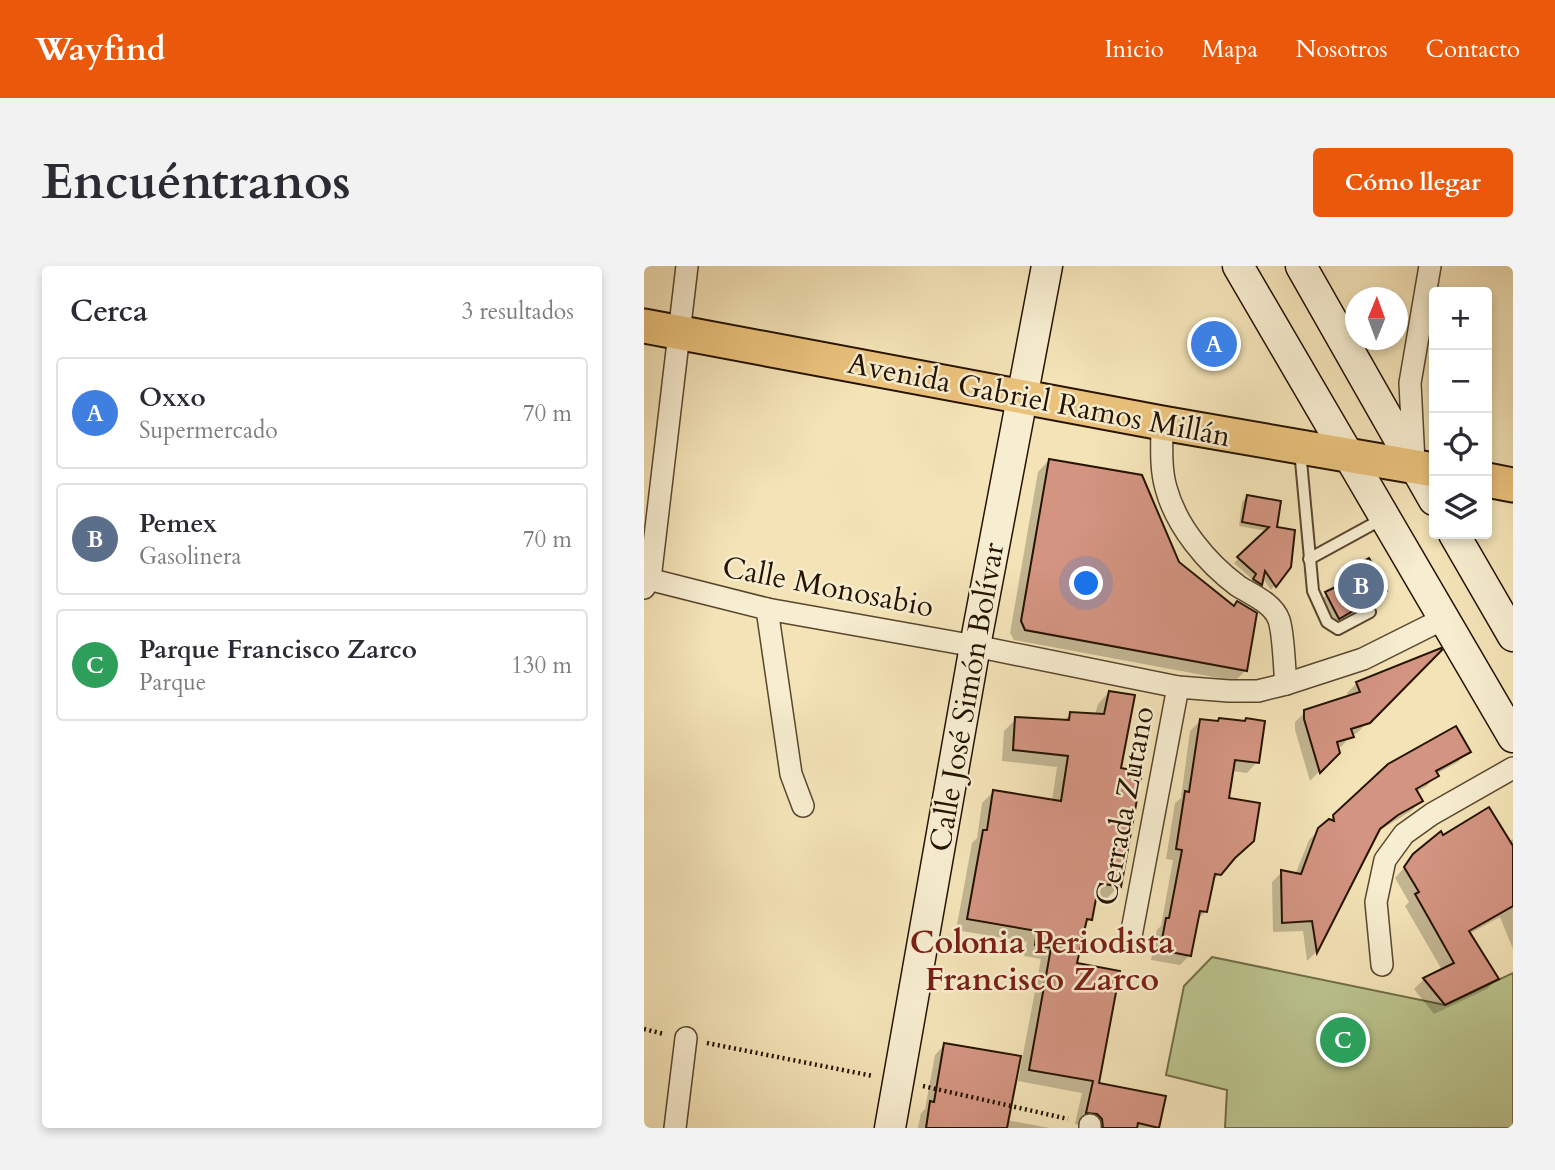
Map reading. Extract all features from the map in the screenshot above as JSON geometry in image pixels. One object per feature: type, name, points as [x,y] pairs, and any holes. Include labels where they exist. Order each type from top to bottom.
[{"type":"main road","name":"Calle José Simón Bolívar","points":[[890,1128],[975,646],[1047,266]]},
{"type":"main road","points":[[1238,266],[1513,737]]},
{"type":"main road","points":[[1301,266],[1424,468]]},
{"type":"main road","name":"Avenida Gabriel Ramos Millán","points":[[644,326],[1162,424],[1424,468]]},
{"type":"main road","points":[[1492,481],[1513,485]]},
{"type":"main road","points":[[1457,539],[1513,636]]},
{"type":"street","points":[[646,582],[687,266]]},
{"type":"street","points":[[1424,468],[1410,383],[1430,266]]},
{"type":"street","points":[[1162,424],[1165,487],[1176,514],[1213,564],[1231,580],[1270,606],[1278,619],[1286,684]]},
{"type":"street","name":"Calle Monosabio","points":[[646,582],[766,609],[975,646],[1178,687],[1258,691],[1363,659],[1445,618]]},
{"type":"street","points":[[766,609],[791,774],[803,806]]},
{"type":"street","name":"Cerrada Zutano","points":[[1131,936],[1178,687]]},
{"type":"street","points":[[1382,965],[1376,902],[1385,860],[1404,834],[1432,814],[1513,768]]},
{"type":"street","points":[[675,1128],[686,1038]]},
{"type":"lane","points":[[1300,447],[1312,591],[1327,622],[1339,629],[1370,612]]},
{"type":"lane","points":[[1309,559],[1385,518]]},
{"type":"green space","points":[[1212,957],[1445,1005],[1513,973],[1513,1128],[1225,1128],[1227,1090],[1166,1075],[1184,986]]},
{"type":"building","points":[[1049,459],[1142,475],[1179,562],[1234,606],[1237,601],[1257,613],[1247,671],[1025,630],[1021,621]]},
{"type":"building","points":[[1247,495],[1281,501],[1277,527],[1295,530],[1291,567],[1276,587],[1265,571],[1262,585],[1253,579],[1256,574],[1237,557],[1269,527],[1242,522]]},
{"type":"building","points":[[1369,558],[1387,591],[1339,619],[1325,592],[1348,581],[1342,572]]},
{"type":"building","points":[[1441,648],[1442,650],[1370,723],[1351,729],[1354,737],[1337,742],[1340,753],[1320,773],[1304,719],[1304,710],[1360,692],[1356,682]]},
{"type":"building","points":[[1109,691],[1135,695],[1121,768],[1142,772],[1121,887],[1099,883],[1092,920],[1087,919],[1077,963],[1120,971],[1099,1083],[1166,1096],[1159,1128],[1138,1123],[1137,1128],[1103,1128],[1102,1119],[1097,1114],[1086,1113],[1093,1081],[1029,1070],[1051,948],[1035,945],[1037,931],[967,919],[993,790],[1061,801],[1068,756],[1013,750],[1015,717],[1069,720],[1070,712],[1104,714]]},
{"type":"building","points":[[1219,718],[1265,721],[1259,763],[1235,760],[1229,798],[1260,803],[1254,841],[1221,875],[1215,874],[1207,912],[1200,911],[1191,956],[1160,950],[1182,850],[1176,849],[1185,791],[1189,792],[1200,719],[1218,721]]},
{"type":"building","points":[[1456,726],[1471,752],[1436,771],[1439,776],[1416,789],[1423,801],[1380,829],[1317,953],[1312,921],[1282,923],[1281,870],[1301,874],[1318,828],[1329,819],[1334,821],[1333,815],[1388,764]]},
{"type":"building","points":[[1489,807],[1513,846],[1513,906],[1469,931],[1499,979],[1445,1005],[1423,978],[1454,963],[1415,894],[1419,892],[1404,867],[1413,854],[1441,831],[1443,835]]},
{"type":"building","points":[[944,1043],[1021,1056],[1007,1128],[926,1128],[930,1101],[934,1102]]},
{"type":"place","name":"Oxxo","points":[[1214,344]]},
{"type":"place","name":"Pemex","points":[[1361,586]]},
{"type":"place","name":"Parque Francisco Zarco","points":[[1343,1040]]},
{"type":"district","name":"Colonia Periodista Francisco Zarco","points":[[1042,962]]}]
